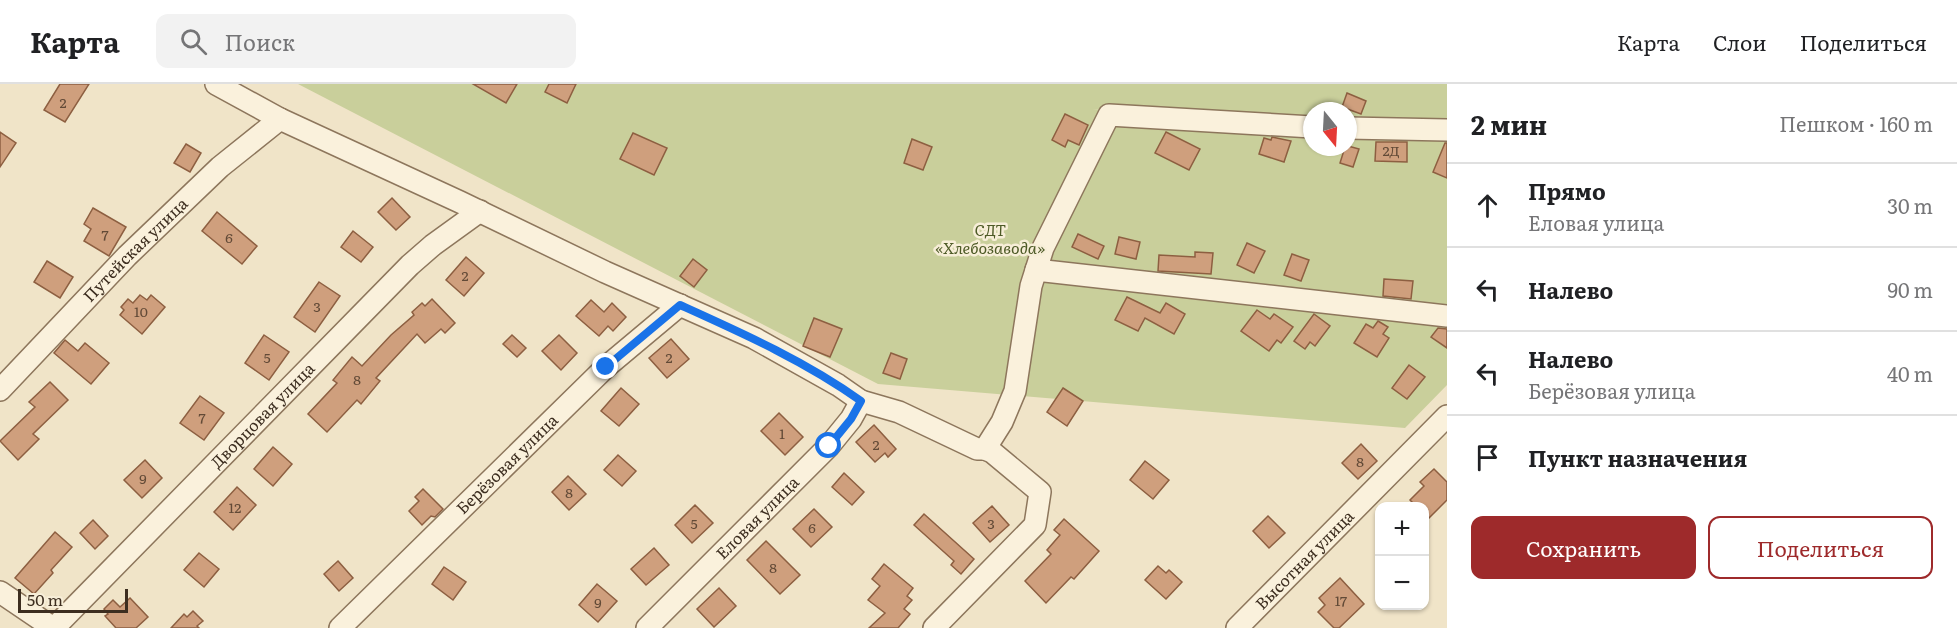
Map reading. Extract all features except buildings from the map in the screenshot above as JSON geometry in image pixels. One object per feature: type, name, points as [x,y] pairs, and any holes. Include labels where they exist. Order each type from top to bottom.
[{"type":"street","points":[[216,84],[280,119],[480,211],[604,272],[754,338],[838,385],[861,401],[899,412],[977,449],[985,449],[992,453],[1040,492],[1035,525],[934,628]]},
{"type":"street","points":[[985,449],[1002,422],[1016,390],[1031,286],[1043,248],[1109,116],[1303,127]]},
{"type":"street","name":"Путейская улица","points":[[0,390],[127,256],[220,166],[280,119]]},
{"type":"street","points":[[1357,128],[1447,130]]},
{"type":"street","name":"Дворцовая улица","points":[[53,628],[410,265],[480,211]]},
{"type":"street","points":[[1036,270],[1447,316]]},
{"type":"street","name":"Берёзовая улица","points":[[340,628],[606,367],[680,305]]},
{"type":"street","name":"Еловая улица","points":[[647,628],[829,446],[851,419],[861,401]]},
{"type":"street","name":"Высотная улица","points":[[1237,628],[1447,416]]},
{"type":"street","points":[[0,592],[53,628]]},
{"type":"green space","name":"СДТ «Хлебозавода»","points":[[298,84],[1447,84],[1447,123],[1357,119],[1357,102],[1303,102],[1303,117],[1092,109],[1303,127],[1303,156],[1357,156],[1357,132],[1447,139],[1447,385],[1405,428],[878,384]]},
{"type":"route","points":[[606,367],[680,305],[754,338],[838,385],[861,401],[851,419],[829,446]]}]
